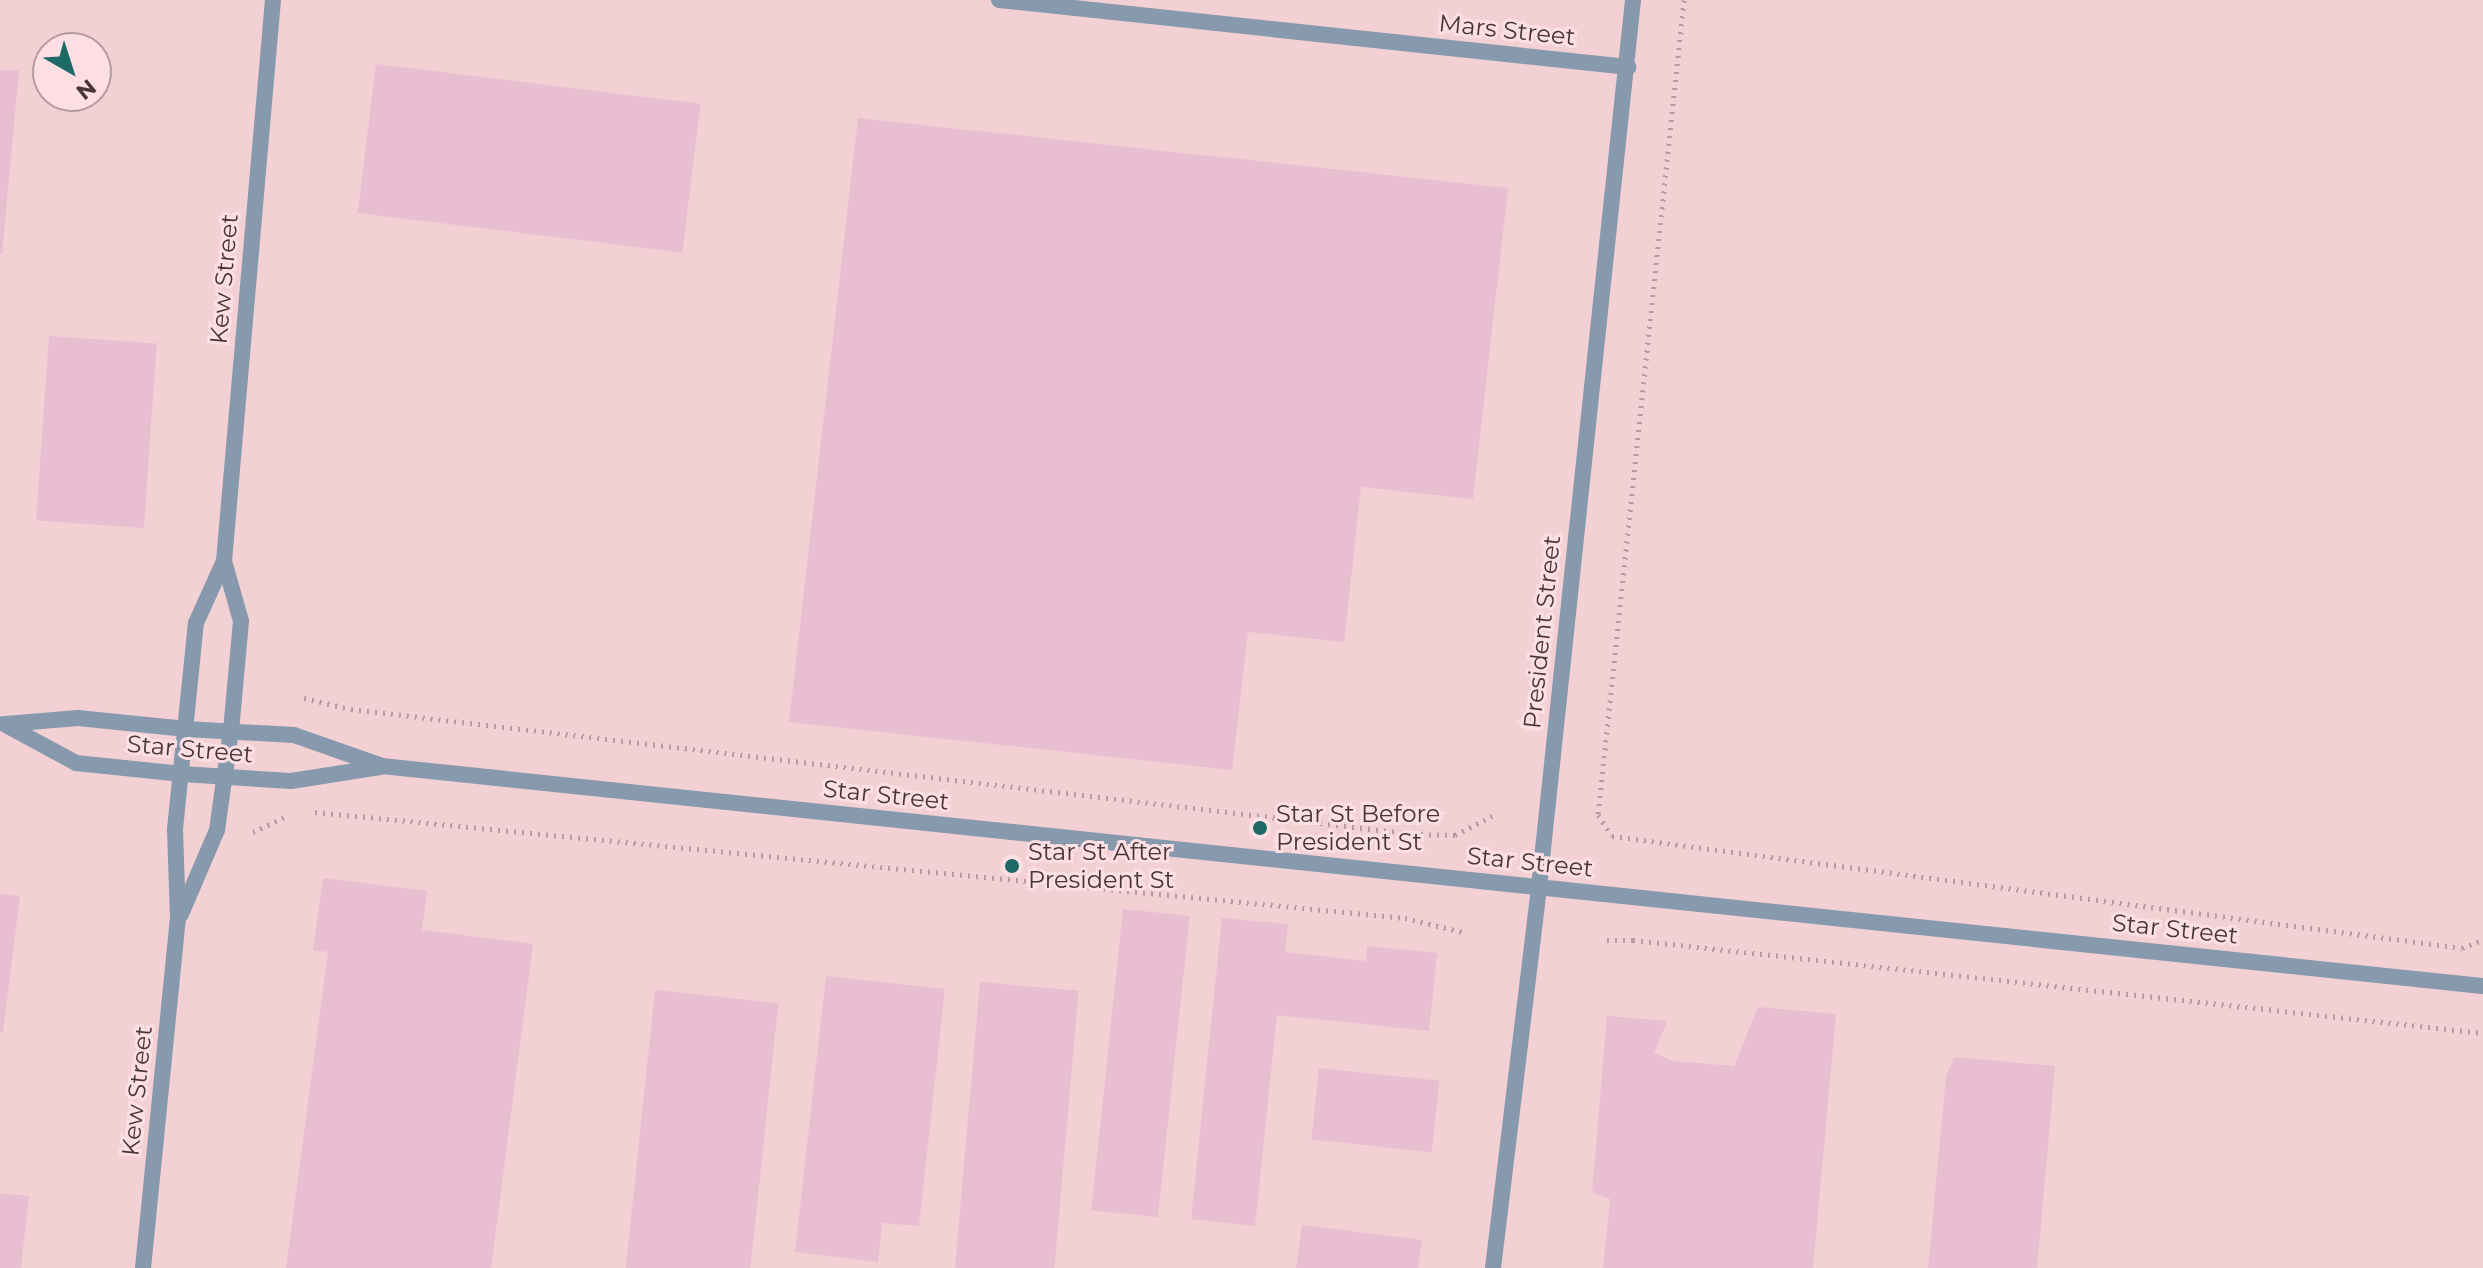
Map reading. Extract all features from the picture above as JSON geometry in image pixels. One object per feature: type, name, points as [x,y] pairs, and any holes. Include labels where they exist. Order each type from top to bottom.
[{"type":"street","name":"Kew Street","points":[[143,1268],[178,919],[175,829],[196,623],[224,561],[273,0]]},
{"type":"street","name":"Mars Street","points":[[999,0],[1628,67]]},
{"type":"street","name":"President Street","points":[[1493,1268],[1539,887],[1633,0]]},
{"type":"street","name":"Kew Street","points":[[178,919],[217,830],[231,731],[241,621],[224,561]]},
{"type":"street","name":"Star Street","points":[[2,724],[78,718],[186,729],[294,735],[382,766],[2483,986]]},
{"type":"street","name":"Star Street","points":[[2,724],[76,763],[291,781],[382,766]]},
{"type":"path","points":[[1684,0],[1599,800],[1598,815],[1612,836],[2462,948],[2483,940]]},
{"type":"path","points":[[304,698],[366,711],[1413,834],[1455,835],[1494,815]]},
{"type":"path","points":[[310,812],[1405,918],[1467,933]]},
{"type":"path","points":[[253,832],[286,815],[298,814]]},
{"type":"path","points":[[1607,940],[1633,940],[2483,1033]]},
{"type":"shaded area","points":[[0,0],[2483,0],[2483,1268],[0,1268]]},
{"type":"building","points":[[376,64],[701,104],[682,253],[358,213]]},
{"type":"building","points":[[0,70],[19,71],[2,254],[0,254]]},
{"type":"building","points":[[858,118],[1508,188],[1473,499],[1361,487],[1344,642],[1248,632],[1232,770],[789,722]]},
{"type":"building","points":[[49,336],[157,344],[144,528],[36,521]]},
{"type":"building","points":[[323,878],[427,891],[422,930],[533,944],[491,1268],[286,1268],[328,952],[313,950]]},
{"type":"building","points":[[0,894],[20,896],[3,1032],[0,1032]]},
{"type":"building","points":[[1123,909],[1190,916],[1158,1217],[1091,1210]]},
{"type":"building","points":[[1222,918],[1288,924],[1285,952],[1366,961],[1367,946],[1437,953],[1429,1031],[1277,1015],[1255,1226],[1191,1219]]},
{"type":"building","points":[[826,976],[945,989],[919,1226],[882,1223],[878,1262],[795,1252]]},
{"type":"building","points":[[980,982],[1079,991],[1054,1268],[955,1268]]},
{"type":"building","points":[[655,990],[778,1003],[750,1268],[626,1268]]},
{"type":"building","points":[[1758,1007],[1836,1014],[1813,1268],[1603,1268],[1610,1199],[1592,1192],[1607,1016],[1667,1021],[1654,1053],[1673,1061],[1734,1066]]},
{"type":"building","points":[[1954,1057],[2055,1066],[2037,1268],[1928,1268],[1946,1077]]},
{"type":"building","points":[[1319,1068],[1439,1081],[1432,1152],[1311,1140]]},
{"type":"building","points":[[0,1193],[29,1196],[21,1268],[0,1268]]},
{"type":"building","points":[[1302,1225],[1422,1240],[1418,1268],[1296,1268]]},
{"type":"place","name":"Star St Before President St","points":[[1260,828]]},
{"type":"place","name":"Star St After President St","points":[[1012,866]]}]
